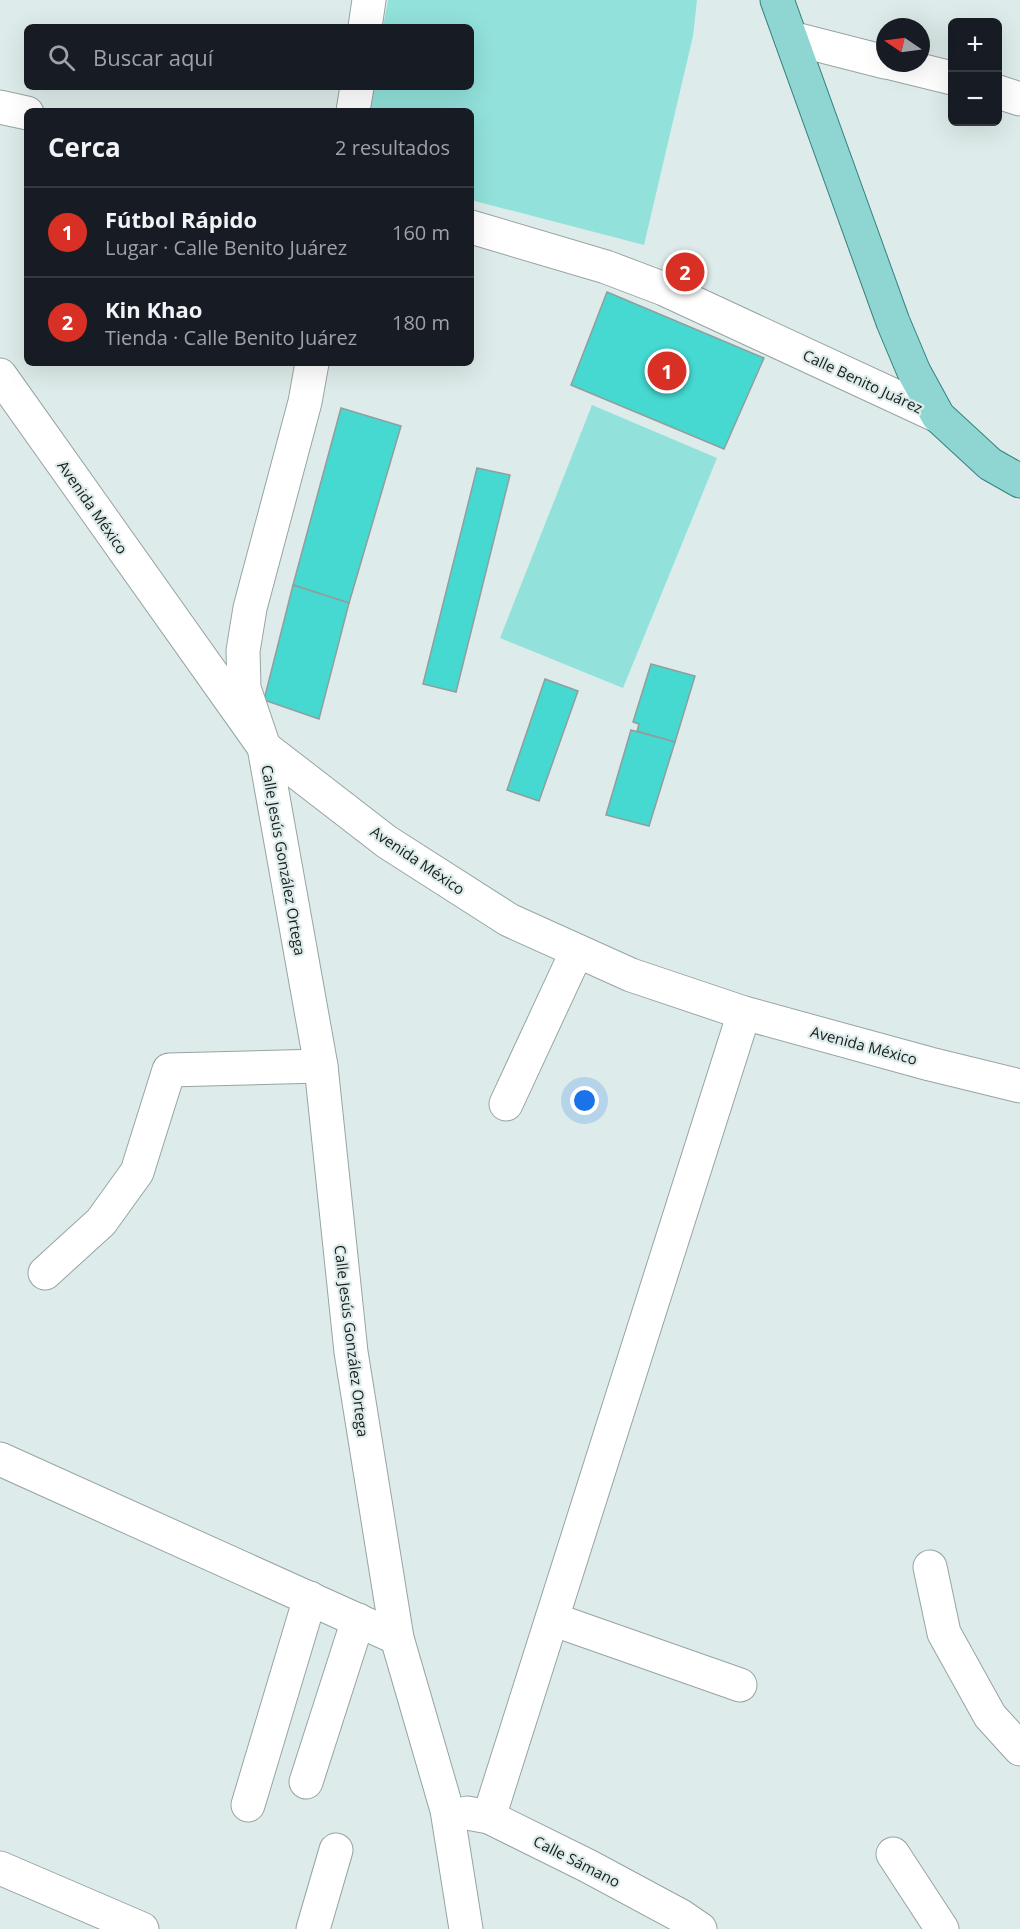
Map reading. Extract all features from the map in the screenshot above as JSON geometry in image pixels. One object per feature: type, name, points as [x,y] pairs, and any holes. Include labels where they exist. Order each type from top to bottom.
[{"type":"main road","name":"Calle Benito Juárez","points":[[777,0],[893,322],[914,372],[938,416]]},
{"type":"main road","points":[[938,416],[990,464],[1020,481]]},
{"type":"street","points":[[365,24],[369,0]]},
{"type":"street","points":[[791,38],[876,60]]},
{"type":"street","points":[[928,72],[948,77]]},
{"type":"street","points":[[354,108],[356,90]]},
{"type":"street","points":[[1002,93],[1020,99]]},
{"type":"street","points":[[0,107],[24,112]]},
{"type":"street","name":"Calle Benito Juárez","points":[[474,228],[606,267],[664,289],[938,416]]},
{"type":"street","name":"Calle Jesús González Ortega","points":[[311,366],[305,402],[250,608],[243,651],[244,688],[264,747],[321,1066],[351,1352],[397,1638],[447,1810],[466,1929]]},
{"type":"street","name":"Avenida México","points":[[0,375],[264,747],[387,842],[509,920],[631,975],[744,1013],[1020,1086]]},
{"type":"street","points":[[506,1104],[578,951]]},
{"type":"street","points":[[489,1817],[744,1013]]},
{"type":"street","points":[[45,1273],[101,1222],[137,1172],[169,1070],[321,1066]]},
{"type":"street","points":[[0,1459],[397,1638]]},
{"type":"street","points":[[930,1567],[944,1633],[990,1716],[1020,1749]]},
{"type":"street","points":[[248,1805],[310,1598]]},
{"type":"street","points":[[552,1619],[740,1685]]},
{"type":"street","points":[[306,1782],[358,1620]]},
{"type":"street","name":"Calle Sámano","points":[[447,1810],[489,1817],[588,1866],[681,1916],[700,1929]]},
{"type":"street","points":[[313,1929],[336,1850]]},
{"type":"street","points":[[892,1854],[942,1929]]},
{"type":"street","points":[[0,1868],[142,1929]]},
{"type":"shaded area","points":[[388,0],[697,0],[693,36],[644,245],[474,201],[474,108],[370,108],[372,90],[474,90],[474,24],[384,24]]},
{"type":"shaded area","points":[[592,405],[717,458],[623,688],[500,638]]},
{"type":"building","points":[[607,292],[764,358],[724,449],[571,385]]},
{"type":"building","points":[[341,408],[401,426],[349,603],[293,585]]},
{"type":"building","points":[[477,468],[510,475],[456,692],[423,684]]},
{"type":"building","points":[[293,585],[349,603],[319,719],[264,700]]},
{"type":"building","points":[[651,664],[695,676],[675,742],[637,731],[639,724],[633,722]]},
{"type":"building","points":[[545,679],[578,691],[539,801],[507,790]]},
{"type":"building","points":[[631,730],[675,742],[649,826],[606,815]]},
{"type":"place","name":"Kin Khao","points":[[685,272]]},
{"type":"place","name":"Fútbol Rápido","points":[[667,371]]}]
